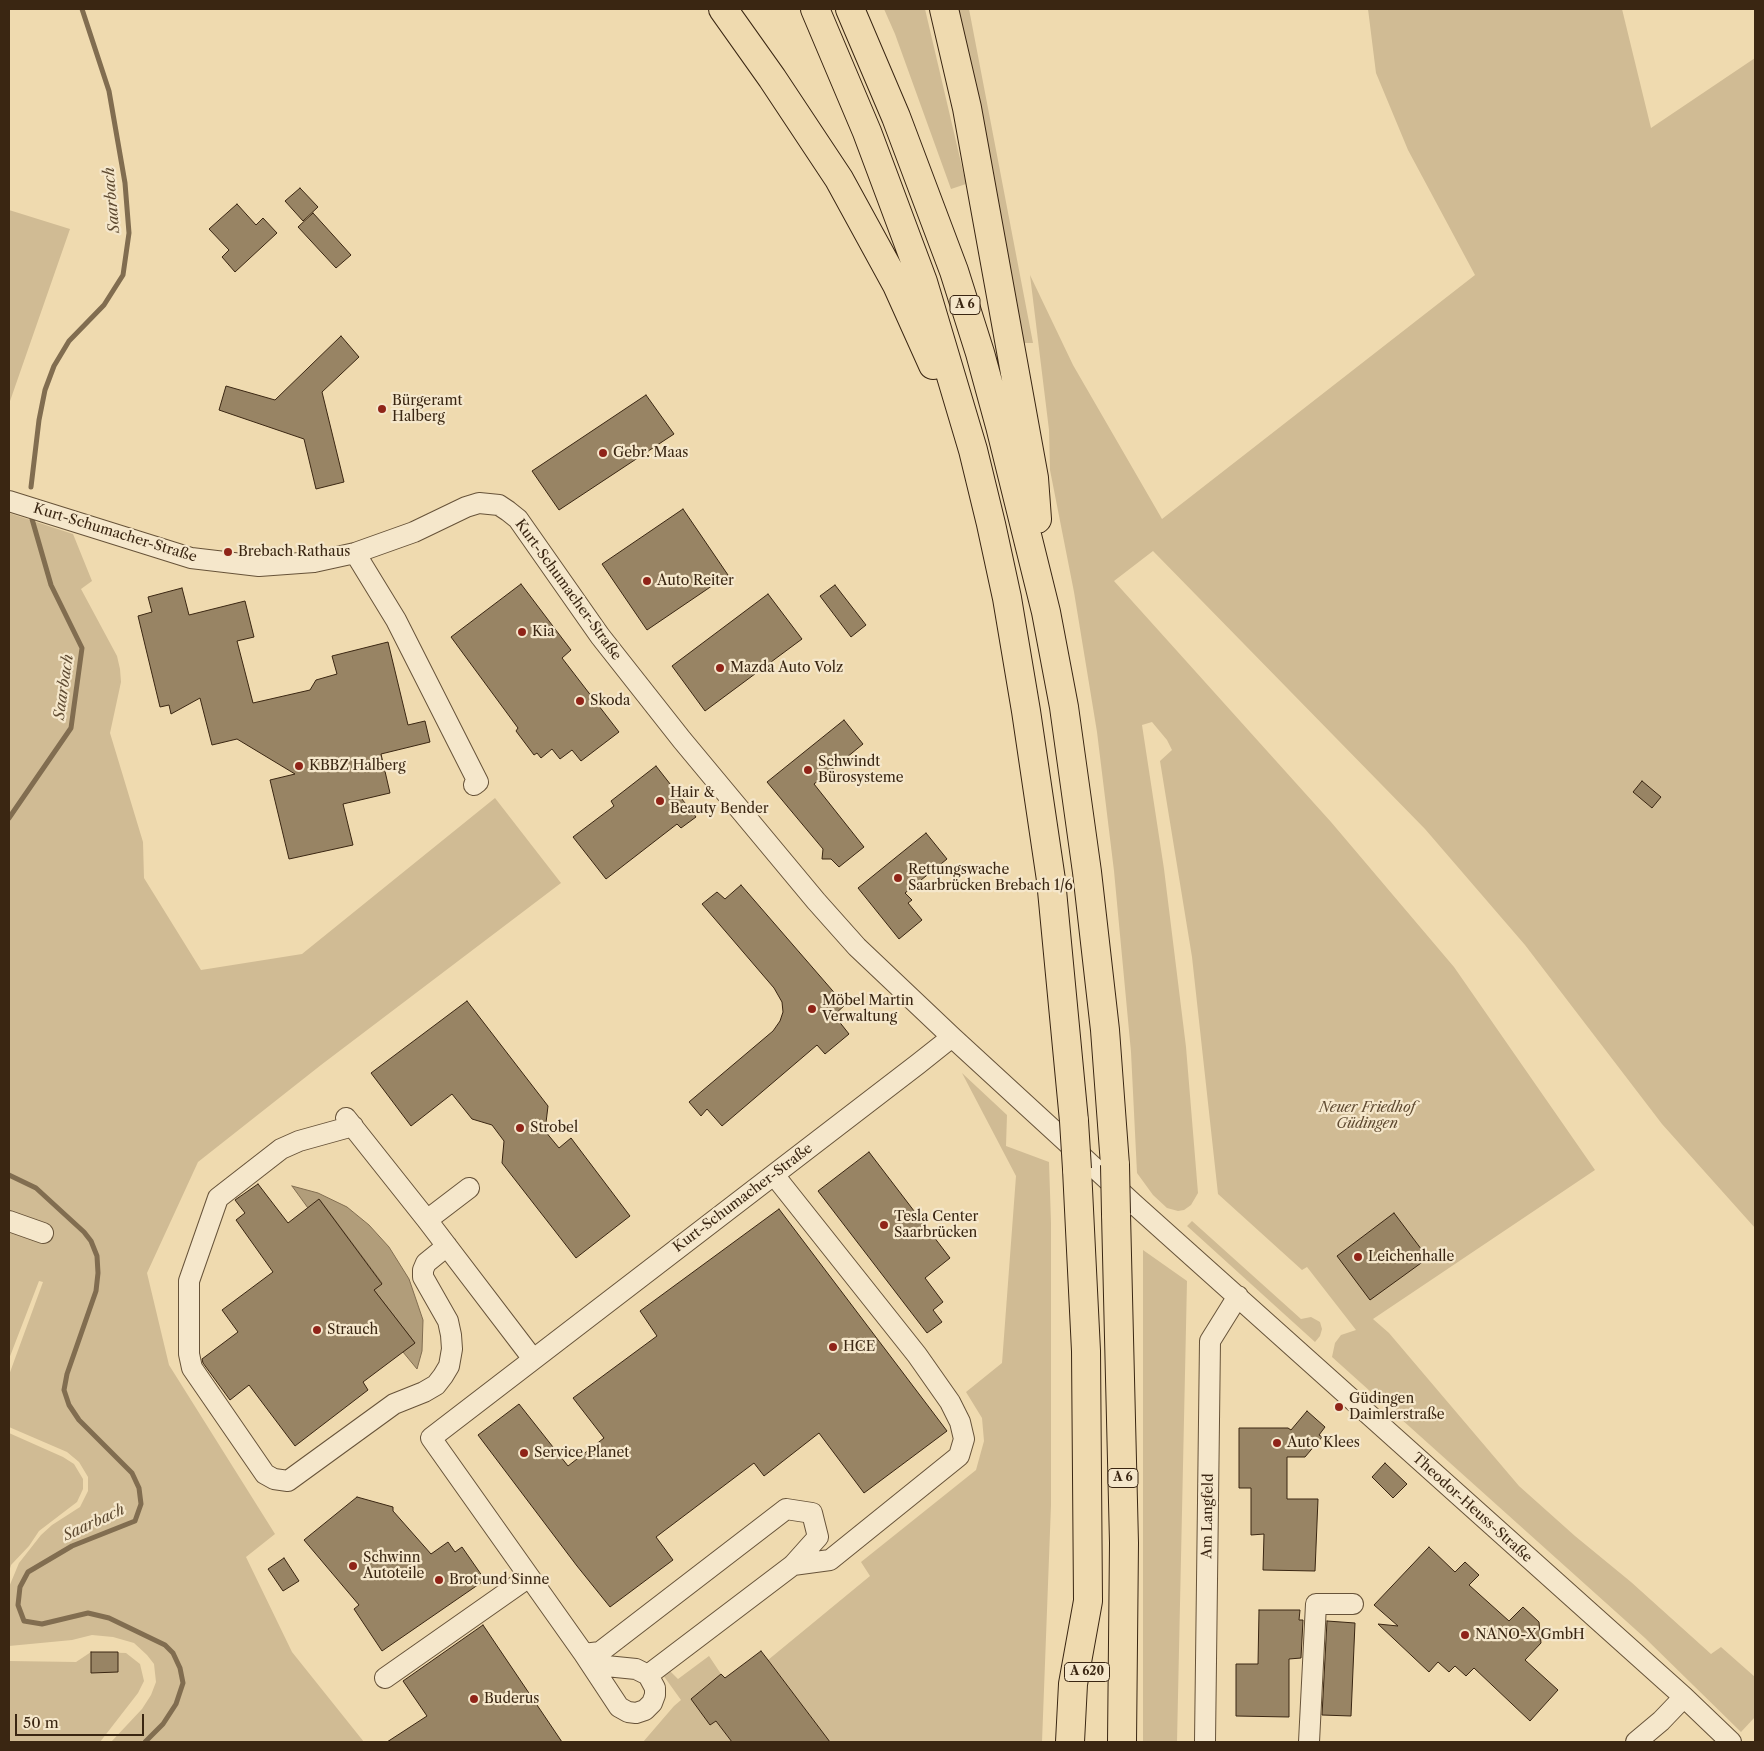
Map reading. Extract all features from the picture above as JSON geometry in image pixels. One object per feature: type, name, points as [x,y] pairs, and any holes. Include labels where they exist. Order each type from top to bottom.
[{"type":"highway","name":"A 6","points":[[723,9],[772,78],[839,179],[897,285],[973,450]]},
{"type":"highway","name":"A 6","points":[[815,9],[867,132],[923,282],[973,450],[992,524],[1007,598],[1051,880],[1074,1121],[1086,1351],[1088,1601],[1073,1684],[1070,1742]]},
{"type":"highway","name":"A 6","points":[[850,9],[896,118],[957,280],[980,353],[1046,612],[1064,707],[1087,872],[1105,1030],[1115,1165],[1124,1543],[1122,1742]]},
{"type":"highway","points":[[944,9],[967,108],[1034,478],[1046,612]]},
{"type":"highway","name":"A 620","points":[[1087,1742],[1088,1601]]},
{"type":"street","name":"Kurt-Schumacher-Straße","points":[[9,501],[178,554],[207,560],[259,566],[314,562],[355,553],[414,532],[466,506],[479,503],[499,505],[518,519],[580,609],[629,673],[694,755],[816,902],[857,947],[952,1037],[1212,1273]]},
{"type":"street","points":[[355,553],[400,628],[478,782],[474,785]]},
{"type":"street","name":"Kurt-Schumacher-Straße","points":[[584,1654],[606,1666],[636,1668],[648,1674],[655,1688],[652,1703],[645,1710],[636,1713],[628,1712],[619,1707],[584,1654],[431,1438],[952,1037]]},
{"type":"street","points":[[447,1246],[426,1263],[423,1270],[423,1277],[448,1321],[451,1335],[452,1349],[449,1366],[443,1376],[436,1384],[424,1392],[394,1404],[288,1481],[274,1479],[265,1474],[192,1368],[189,1354],[189,1281],[218,1198],[281,1149],[299,1141],[350,1122],[427,1220],[447,1246],[533,1359]]},
{"type":"street","points":[[774,1175],[916,1354],[950,1402],[960,1422],[964,1439],[959,1456],[830,1560],[794,1565]]},
{"type":"street","points":[[427,1220],[469,1188]]},
{"type":"street","points":[[9,1222],[43,1233]]},
{"type":"street","name":"Theodor-Heuss-Straße","points":[[1212,1273],[1684,1698],[1730,1742]]},
{"type":"street","name":"Am Langfeld","points":[[1205,1742],[1210,1342],[1238,1296]]},
{"type":"street","points":[[584,1654],[600,1652],[786,1509],[812,1513],[818,1536],[794,1565],[648,1674]]},
{"type":"street","points":[[385,1678],[529,1577]]},
{"type":"street","points":[[1309,1742],[1316,1604],[1353,1604]]},
{"type":"street","points":[[1636,1742],[1684,1698]]},
{"type":"green space","points":[[884,9],[925,9],[966,184],[951,189],[895,34]]},
{"type":"green space","points":[[958,9],[969,9],[1033,343],[1024,343],[968,50]]},
{"type":"green space","name":"Neuer Friedhof Güdingen","points":[[1368,9],[1622,9],[1651,128],[1755,58],[1755,1228],[1662,1124],[1525,945],[1425,829],[1153,551],[1114,581],[1331,822],[1454,967],[1595,1170],[1373,1319],[1389,1333],[1519,1486],[1575,1536],[1631,1582],[1711,1654],[1721,1647],[1755,1677],[1755,1717],[1741,1732],[1645,1638],[1332,1357],[1335,1343],[1341,1335],[1356,1330],[1307,1267],[1302,1270],[1218,1194],[1192,957],[1160,761],[1172,750],[1167,740],[1152,722],[1142,725],[1164,869],[1186,1047],[1198,1193],[1191,1205],[1184,1210],[1178,1211],[1167,1208],[1153,1195],[1137,1173],[1131,1052],[1114,871],[1097,732],[1074,592],[1050,470],[1049,430],[1030,275],[1073,365],[1162,519],[1475,275],[1408,150],[1376,73]]},
{"type":"green space","points":[[9,210],[70,229],[9,404]]},
{"type":"green space","points":[[9,513],[73,534],[92,581],[81,589],[117,656],[120,669],[121,682],[110,733],[143,842],[144,878],[201,970],[302,954],[495,798],[561,883],[321,1065],[198,1162],[147,1273],[169,1365],[275,1534],[246,1557],[292,1652],[364,1742],[111,1742],[142,1709],[151,1695],[156,1682],[154,1664],[147,1655],[134,1643],[113,1637],[92,1635],[72,1640],[9,1646],[9,1587],[19,1563],[41,1535],[52,1525],[80,1507],[88,1491],[88,1477],[79,1462],[67,1452],[9,1427],[9,1375],[43,1282],[39,1281],[9,1359]]},
{"type":"green space","points":[[962,1073],[1007,1115],[1006,1146],[1049,1162],[1051,1223],[1051,1505],[1042,1742],[830,1742],[768,1660],[870,1576],[861,1562],[976,1470],[984,1441],[982,1418],[966,1392],[1002,1363],[1016,1176]]},
{"type":"green space","points":[[1192,1221],[1301,1319],[1311,1317],[1320,1322],[1322,1329],[1320,1336],[1315,1342],[1187,1226]]},
{"type":"green space","points":[[1143,1250],[1187,1281],[1177,1742],[1143,1742]]},
{"type":"green space","points":[[9,1433],[63,1457],[74,1464],[83,1479],[83,1489],[77,1502],[39,1531],[29,1546],[11,1565],[9,1572]]},
{"type":"green space","points":[[91,1652],[126,1653],[140,1664],[144,1681],[138,1693],[100,1742],[9,1742],[9,1661],[76,1662]]},
{"type":"green space","points":[[709,1656],[721,1674],[691,1699],[710,1725],[716,1721],[732,1742],[643,1742],[681,1700],[663,1675],[669,1670],[678,1679]]},
{"type":"shaded area","points":[[292,1186],[318,1193],[347,1207],[369,1225],[389,1247],[409,1279],[423,1320],[422,1351],[417,1369],[403,1352],[415,1343],[374,1290],[382,1283],[320,1200],[308,1208]]},
{"type":"building","points":[[300,188],[318,207],[303,221],[285,201]]},
{"type":"building","points":[[237,204],[256,225],[263,218],[277,233],[235,272],[222,257],[229,250],[209,229]]},
{"type":"building","points":[[313,213],[351,255],[336,268],[298,227]]},
{"type":"building","points":[[341,336],[359,357],[322,392],[344,482],[316,489],[304,439],[219,410],[226,386],[275,400]]},
{"type":"building","name":"Gebr. Maas","points":[[646,395],[674,434],[559,510],[532,471]]},
{"type":"building","points":[[683,509],[728,575],[647,630],[602,564]]},
{"type":"building","points":[[521,584],[571,650],[562,658],[619,732],[581,761],[572,750],[560,759],[552,749],[541,758],[537,753],[534,755],[516,731],[518,728],[451,637]]},
{"type":"building","points":[[835,585],[866,625],[851,637],[820,596]]},
{"type":"building","points":[[182,588],[189,615],[245,601],[254,637],[237,641],[253,703],[310,690],[316,680],[337,674],[332,656],[388,642],[408,725],[425,721],[430,742],[381,754],[390,793],[343,804],[353,845],[289,859],[270,780],[295,774],[237,739],[212,745],[200,698],[171,714],[169,705],[160,707],[138,616],[152,612],[148,597]]},
{"type":"building","points":[[768,594],[802,639],[705,711],[672,666]]},
{"type":"building","points":[[844,720],[863,744],[814,784],[864,847],[839,867],[831,859],[822,859],[823,849],[767,782]]},
{"type":"building","points":[[656,766],[696,817],[681,828],[677,824],[606,879],[573,837],[614,806],[611,801]]},
{"type":"building","points":[[1642,781],[1661,797],[1652,808],[1633,792]]},
{"type":"building","name":"Rettungswache Saarbrücken Brebach 1/6","points":[[926,833],[947,859],[905,893],[912,900],[908,903],[922,920],[899,939],[858,888]]},
{"type":"building","name":"Möbel Martin Verwaltung","points":[[741,885],[845,1005],[834,1015],[849,1034],[825,1054],[817,1045],[722,1126],[707,1109],[701,1116],[689,1102],[773,1031],[780,1021],[783,1012],[782,1002],[774,988],[702,904],[717,892],[725,899]]},
{"type":"building","name":"Strobel","points":[[467,1001],[548,1106],[545,1131],[559,1148],[571,1138],[630,1216],[576,1258],[502,1163],[504,1141],[492,1125],[472,1119],[452,1094],[411,1126],[371,1073]]},
{"type":"building","name":"Tesla Center Saarbrücken","points":[[869,1152],[950,1258],[925,1278],[943,1302],[933,1310],[942,1322],[927,1333],[818,1191]]},
{"type":"building","points":[[258,1184],[288,1223],[319,1199],[382,1284],[374,1290],[415,1343],[363,1382],[368,1390],[295,1446],[249,1385],[230,1400],[202,1359],[238,1332],[222,1310],[273,1272],[236,1220],[245,1213],[235,1200]]},
{"type":"building","points":[[779,1209],[947,1431],[864,1493],[819,1433],[764,1476],[754,1463],[656,1537],[673,1560],[610,1607],[478,1435],[519,1404],[568,1466],[604,1438],[573,1398],[657,1336],[640,1311]]},
{"type":"building","name":"Leichenhalle","points":[[1394,1213],[1428,1258],[1370,1300],[1337,1256]]},
{"type":"building","points":[[1307,1411],[1325,1427],[1319,1435],[1322,1437],[1305,1457],[1287,1457],[1287,1499],[1318,1499],[1315,1571],[1263,1570],[1264,1534],[1251,1535],[1251,1488],[1239,1488],[1239,1428],[1288,1428],[1291,1430]]},
{"type":"building","points":[[1385,1463],[1407,1484],[1393,1498],[1372,1477]]},
{"type":"building","points":[[357,1497],[393,1507],[393,1511],[431,1554],[448,1542],[455,1552],[462,1547],[485,1580],[382,1651],[354,1609],[359,1605],[304,1540]]},
{"type":"building","name":"NANO-X GmbH","points":[[1429,1547],[1455,1572],[1465,1562],[1479,1575],[1469,1585],[1509,1621],[1523,1607],[1539,1622],[1541,1643],[1525,1660],[1558,1690],[1530,1721],[1474,1668],[1466,1676],[1455,1666],[1449,1672],[1438,1662],[1429,1672],[1378,1624],[1398,1626],[1374,1605]]},
{"type":"building","points":[[284,1558],[299,1581],[283,1591],[268,1569]]},
{"type":"building","points":[[1259,1610],[1300,1610],[1299,1620],[1303,1620],[1301,1658],[1289,1659],[1289,1717],[1236,1716],[1236,1664],[1258,1664]]},
{"type":"building","points":[[1327,1621],[1355,1623],[1351,1716],[1322,1715]]},
{"type":"building","name":"Buderus","points":[[483,1625],[562,1742],[387,1742],[427,1716],[403,1681]]},
{"type":"building","points":[[761,1651],[830,1742],[732,1742],[716,1721],[710,1725],[691,1699],[721,1674],[725,1678]]},
{"type":"building","points":[[91,1652],[118,1652],[118,1672],[91,1673]]},
{"type":"waterway","name":"Saarbach","points":[[31,487],[39,420],[45,390],[54,366],[69,341],[104,305],[123,275],[129,233],[125,183],[109,91],[82,9]]},
{"type":"waterway","name":"Saarbach","points":[[9,818],[71,728],[82,648],[51,585],[32,519]]},
{"type":"waterway","name":"Saarbach","points":[[9,1175],[36,1188],[84,1232],[91,1241],[97,1256],[96,1291],[67,1374],[64,1390],[69,1405],[79,1420],[132,1473],[139,1488],[141,1504],[135,1521],[72,1546],[28,1572],[20,1587],[18,1605],[24,1621],[42,1624],[88,1613],[109,1618],[165,1645],[173,1653],[180,1668],[183,1683],[176,1704],[163,1724],[145,1742]]},
{"type":"place","name":"Bürgeramt Halberg","points":[[382,409]]},
{"type":"place","name":"Gebr. Maas","points":[[603,453]]},
{"type":"place","name":"Brebach Rathaus","points":[[228,552]]},
{"type":"place","name":"Auto Reiter","points":[[647,581]]},
{"type":"place","name":"Kia","points":[[522,632]]},
{"type":"place","name":"Mazda Auto Volz","points":[[720,668]]},
{"type":"place","name":"Skoda","points":[[580,701]]},
{"type":"place","name":"KBBZ Halberg","points":[[299,766]]},
{"type":"place","name":"Schwindt Bürosysteme","points":[[808,770]]},
{"type":"place","name":"Hair & Beauty Bender","points":[[660,801]]},
{"type":"place","name":"Rettungswache Saarbrücken Brebach 1/6","points":[[898,878]]},
{"type":"place","name":"Möbel Martin Verwaltung","points":[[812,1009]]},
{"type":"place","name":"Strobel","points":[[520,1128]]},
{"type":"place","name":"Tesla Center Saarbrücken","points":[[884,1225]]},
{"type":"place","name":"Leichenhalle","points":[[1358,1257]]},
{"type":"place","name":"Strauch","points":[[317,1330]]},
{"type":"place","name":"HCE","points":[[833,1347]]},
{"type":"place","name":"Güdingen Daimlerstraße","points":[[1339,1407]]},
{"type":"place","name":"Auto Klees","points":[[1277,1443]]},
{"type":"place","name":"Service Planet","points":[[524,1453]]},
{"type":"place","name":"Schwinn Autoteile","points":[[353,1566]]},
{"type":"place","name":"Brot und Sinne","points":[[439,1580]]},
{"type":"place","name":"NANO-X GmbH","points":[[1465,1635]]},
{"type":"place","name":"Buderus","points":[[474,1699]]}]
